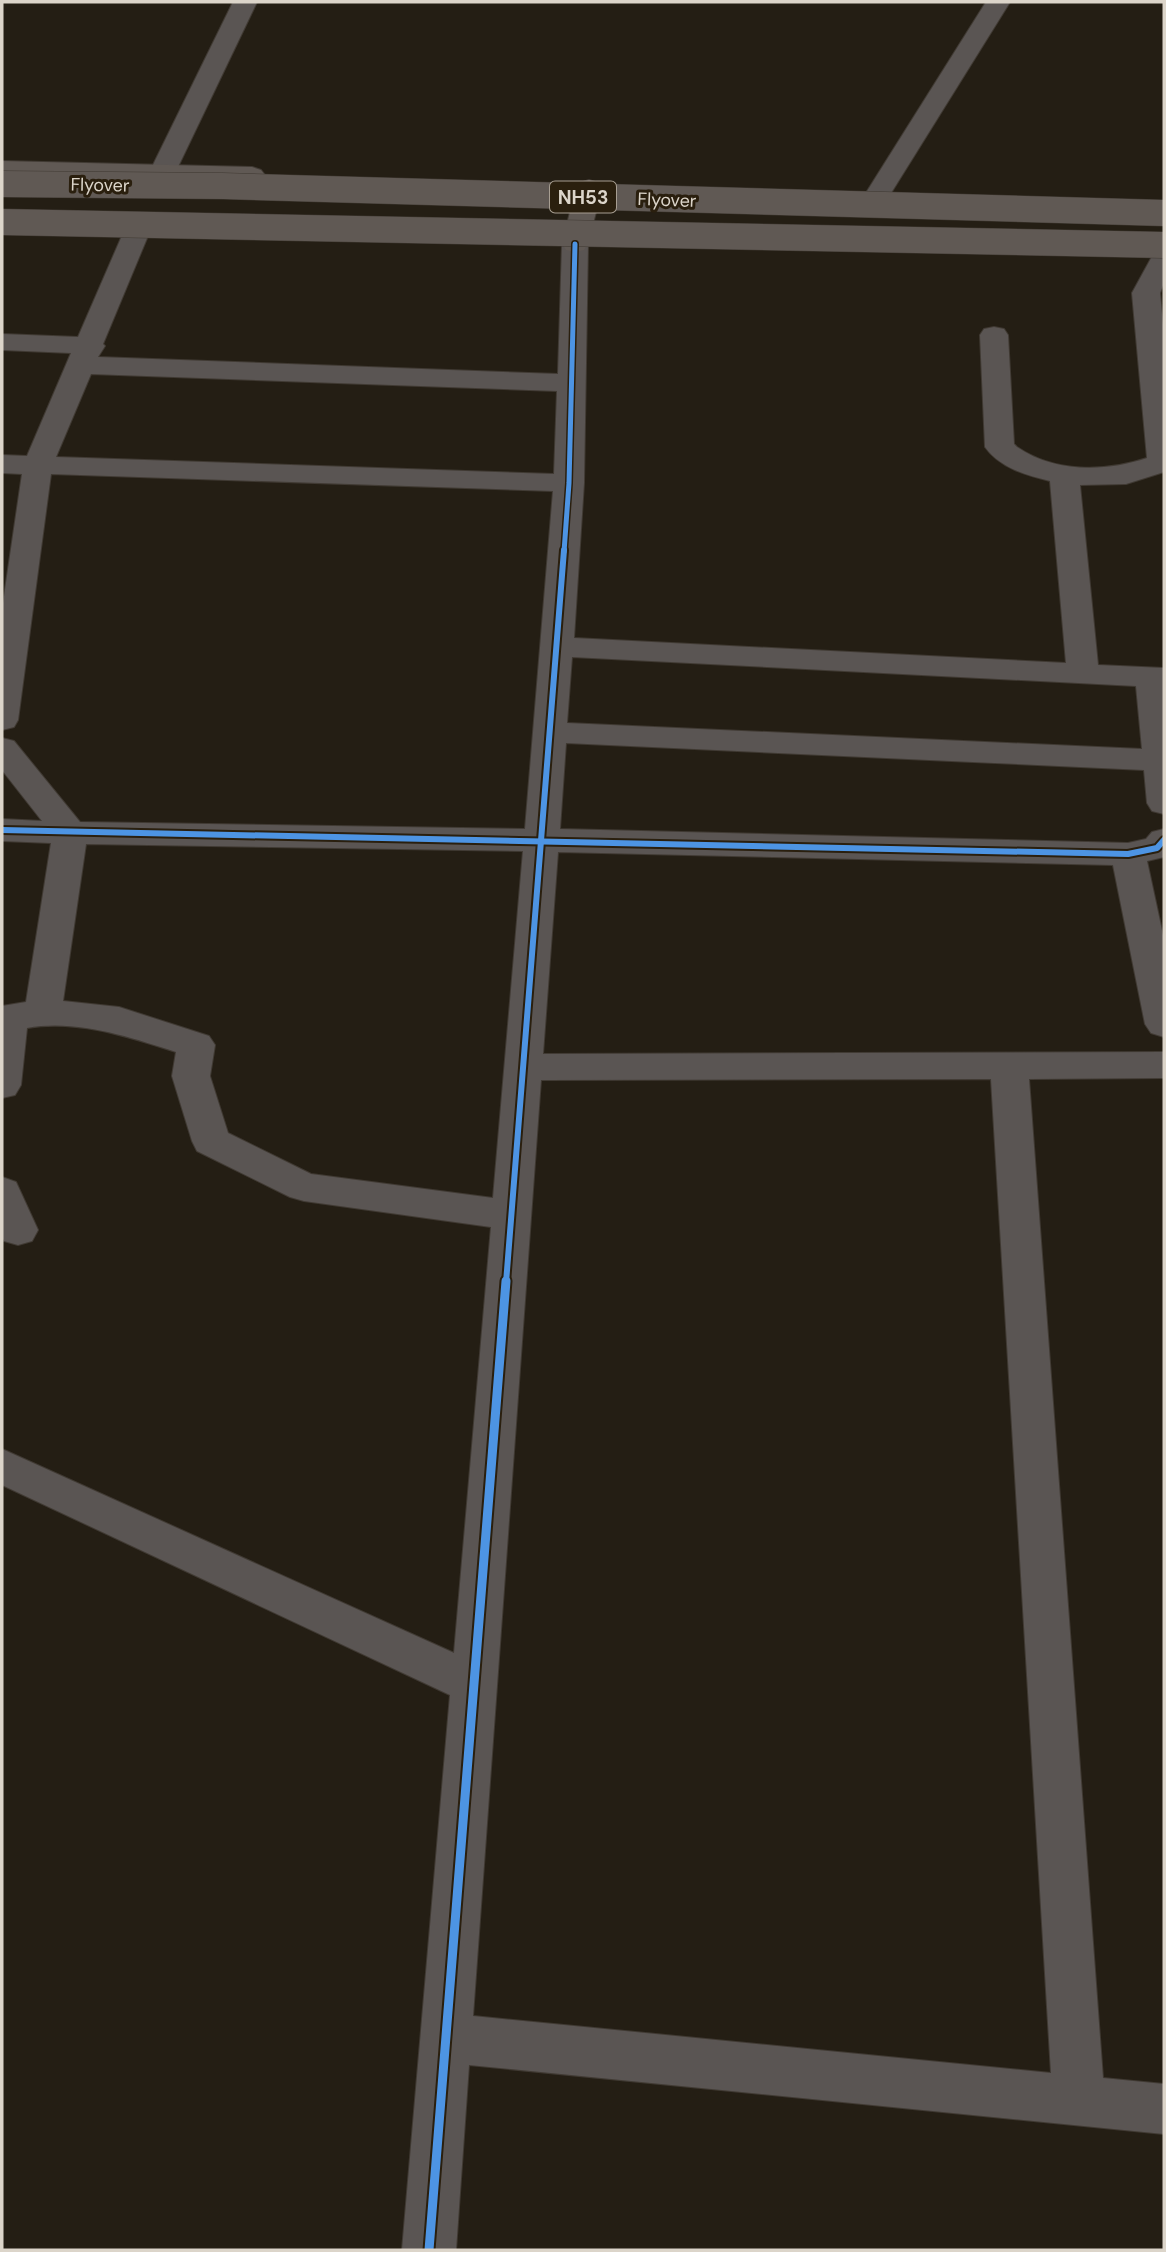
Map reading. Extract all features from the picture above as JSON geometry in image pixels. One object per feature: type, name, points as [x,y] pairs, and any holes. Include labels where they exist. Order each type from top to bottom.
[{"type":"highway","name":"NH53","points":[[2,169],[163,171],[589,188],[1164,204]]},
{"type":"highway","name":"Flyover","points":[[2,184],[223,186],[1164,213]]},
{"type":"highway","points":[[575,244],[589,188]]},
{"type":"highway","name":"Flyover","points":[[2,222],[1164,248]]},
{"type":"highway","name":"NH53","points":[[2,229],[980,254],[1164,248]]},
{"type":"street","points":[[163,171],[245,2]]},
{"type":"street","points":[[877,196],[998,2]]},
{"type":"street","points":[[2,720],[38,465],[137,231]]},
{"type":"street","points":[[429,2250],[551,732],[569,484],[575,244]]},
{"type":"street","points":[[994,335],[1000,447],[1012,459],[1035,469],[1064,476],[1126,475],[1158,464],[1163,455],[1146,293],[1164,257]]},
{"type":"street","points":[[2,342],[86,355],[572,383]]},
{"type":"street","points":[[2,464],[569,484]]},
{"type":"street","points":[[1064,476],[1083,673]]},
{"type":"street","points":[[557,647],[1158,678],[1164,803]]},
{"type":"street","points":[[551,732],[1160,760]]},
{"type":"street","points":[[2,748],[70,833]]},
{"type":"street","points":[[2,830],[1128,854],[1157,848],[1164,840]]},
{"type":"street","points":[[2,1085],[18,1016],[70,833]]},
{"type":"street","points":[[1128,854],[1164,1024]]},
{"type":"street","points":[[18,1016],[119,1020],[196,1045],[191,1076],[211,1141],[304,1187],[511,1215]]},
{"type":"street","points":[[1009,1064],[1079,2101]]},
{"type":"street","points":[[523,1067],[1164,1065]]},
{"type":"street","points":[[2,1192],[18,1230]]},
{"type":"street","points":[[2,1466],[474,1684]]},
{"type":"street","points":[[445,2038],[1164,2109]]},
{"type":"cycle path","points":[[429,2250],[569,483],[575,244]]},
{"type":"cycle path","points":[[2,830],[1128,854],[1157,848],[1164,840]]}]
